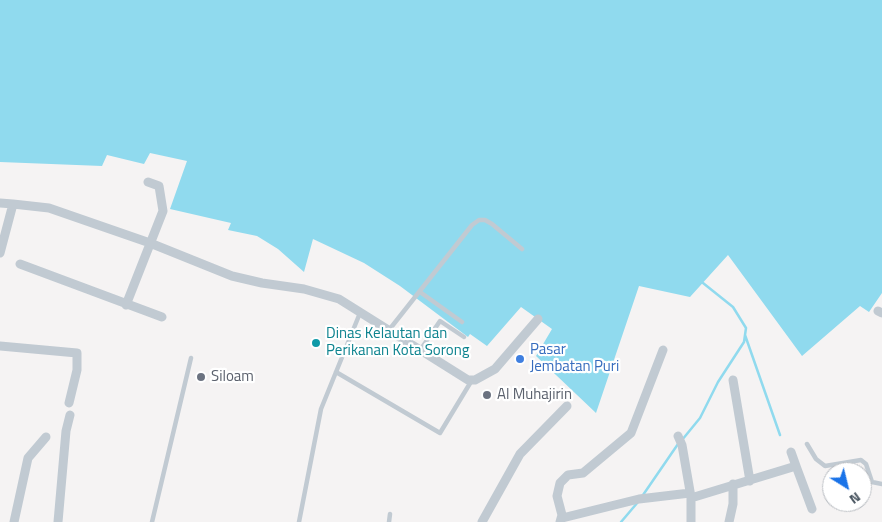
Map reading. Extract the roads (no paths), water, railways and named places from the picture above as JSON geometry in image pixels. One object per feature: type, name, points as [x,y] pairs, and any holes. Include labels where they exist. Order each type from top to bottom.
[{"type":"street","points":[[126,305],[163,208],[160,202],[159,186],[148,182]]},
{"type":"street","points":[[0,203],[49,208],[150,243],[232,276],[326,294],[360,311],[465,378],[472,380],[495,369],[538,319]]},
{"type":"street","points":[[0,253],[13,204]]},
{"type":"street","points":[[20,264],[162,317]]},
{"type":"street","points":[[0,346],[77,353],[77,370],[70,403]]},
{"type":"street","points":[[663,350],[631,432],[583,473],[568,475],[560,483],[557,496],[561,520],[639,499],[690,495],[750,481],[796,466]]},
{"type":"street","points":[[733,380],[750,481]]},
{"type":"street","points":[[482,522],[520,454],[567,406]]},
{"type":"street","points":[[58,522],[66,430],[70,415]]},
{"type":"street","points":[[14,522],[28,458],[46,437]]},
{"type":"street","points":[[679,439],[690,495],[691,522]]},
{"type":"street","points":[[791,452],[812,509]]},
{"type":"street","points":[[730,522],[733,504],[733,484]]},
{"type":"lane","points":[[389,330],[472,226],[479,220],[485,220],[492,224],[522,249]]},
{"type":"lane","points":[[420,292],[462,322]]},
{"type":"lane","points":[[299,522],[321,409],[360,311]]},
{"type":"lane","points":[[420,349],[440,321],[464,337]]},
{"type":"lane","points":[[152,522],[191,358]]},
{"type":"lane","points":[[336,372],[440,433],[472,380]]},
{"type":"lane","points":[[807,444],[816,459],[825,466],[861,460],[866,464],[872,482],[882,484]]},
{"type":"lane","points":[[388,522],[390,514]]},
{"type":"water","points":[[0,0],[882,0],[882,293],[869,312],[860,306],[802,356],[728,255],[690,297],[639,286],[596,413],[536,356],[552,329],[521,307],[487,346],[470,334],[468,337],[400,286],[364,263],[313,239],[304,272],[278,249],[257,236],[228,230],[231,223],[170,209],[187,161],[150,153],[144,164],[107,155],[102,166],[0,162]]},
{"type":"waterway","points":[[682,440],[700,418],[718,382],[744,342],[746,328],[733,307],[703,283]]},
{"type":"waterway","points":[[745,335],[780,435]]},
{"type":"waterway","points":[[643,495],[678,444]]},
{"type":"waterway","points":[[621,522],[638,502]]},
{"type":"place","name":"Dinas Kelautan dan Perikanan Kota Sorong","points":[[316,343]]},
{"type":"place","name":"Pasar Jembatan Puri","points":[[520,359]]},
{"type":"place","name":"Siloam","points":[[201,377]]},
{"type":"place","name":"Al Muhajirin","points":[[487,395]]}]
